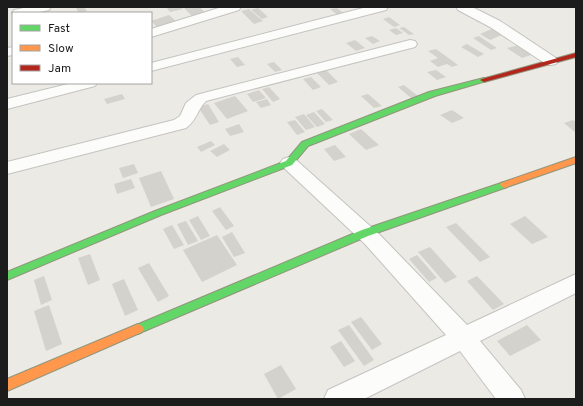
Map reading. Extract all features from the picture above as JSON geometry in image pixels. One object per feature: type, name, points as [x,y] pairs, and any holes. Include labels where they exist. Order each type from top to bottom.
[{"type":"street","points":[[22,12],[45,7]]},
{"type":"street","points":[[152,33],[235,7]]},
{"type":"street","points":[[152,67],[382,7]]},
{"type":"street","points":[[462,7],[495,24],[551,61]]},
{"type":"street","points":[[7,168],[180,124],[187,119],[192,106],[201,98],[410,44]]},
{"type":"street","points":[[7,276],[158,213],[288,163],[305,144],[425,97],[576,55]]},
{"type":"street","points":[[7,104],[86,84]]},
{"type":"street","points":[[7,385],[365,233],[576,160]]},
{"type":"street","points":[[288,163],[365,233],[463,337],[512,399]]},
{"type":"street","points":[[337,399],[576,283]]},
{"type":"building","points":[[84,7],[87,11],[78,12],[76,8]]},
{"type":"building","points":[[166,7],[181,7],[183,9],[170,12]]},
{"type":"building","points":[[200,7],[206,14],[193,17],[184,8]]},
{"type":"building","points":[[258,8],[268,17],[262,19],[251,10]]},
{"type":"building","points":[[337,8],[345,14],[339,16],[330,9]]},
{"type":"building","points":[[249,9],[263,21],[254,24],[241,11]]},
{"type":"building","points":[[169,15],[178,23],[159,29],[152,21]]},
{"type":"building","points":[[389,17],[400,25],[394,27],[383,19]]},
{"type":"building","points":[[404,27],[414,34],[409,35],[399,28]]},
{"type":"building","points":[[496,27],[506,33],[490,40],[480,34]]},
{"type":"building","points":[[396,28],[403,33],[396,35],[389,30]]},
{"type":"building","points":[[372,36],[380,41],[373,44],[365,38]]},
{"type":"building","points":[[479,36],[497,48],[491,50],[473,38]]},
{"type":"building","points":[[355,40],[365,48],[356,51],[346,43]]},
{"type":"building","points":[[467,44],[484,54],[478,57],[461,47]]},
{"type":"building","points":[[519,45],[534,54],[522,58],[507,48]]},
{"type":"building","points":[[436,49],[458,65],[452,67],[447,64],[438,67],[430,61],[438,58],[428,51]]},
{"type":"building","points":[[238,57],[245,65],[237,67],[230,59]]},
{"type":"building","points":[[274,62],[282,70],[275,72],[267,64]]},
{"type":"building","points":[[326,70],[338,82],[329,85],[317,73]]},
{"type":"building","points":[[436,70],[446,77],[437,80],[427,72]]},
{"type":"building","points":[[311,77],[321,87],[313,90],[303,79]]},
{"type":"building","points":[[404,85],[418,96],[411,98],[398,87]]},
{"type":"building","points":[[269,87],[280,99],[273,102],[262,89]]},
{"type":"building","points":[[259,90],[266,98],[253,102],[247,94]]},
{"type":"building","points":[[122,94],[125,99],[107,104],[104,99]]},
{"type":"building","points":[[368,94],[382,106],[374,108],[361,96]]},
{"type":"building","points":[[235,96],[248,111],[227,119],[214,103]]},
{"type":"building","points":[[267,99],[271,105],[261,108],[256,102]]},
{"type":"building","points":[[208,104],[219,122],[210,125],[198,107]]},
{"type":"building","points":[[322,109],[333,120],[326,122],[316,111]]},
{"type":"building","points":[[452,110],[464,118],[452,123],[440,115]]},
{"type":"building","points":[[314,112],[325,124],[317,127],[306,115]]},
{"type":"building","points":[[304,114],[315,127],[306,130],[295,117]]},
{"type":"building","points":[[295,120],[305,132],[297,135],[287,122]]},
{"type":"building","points":[[573,120],[576,122],[576,133],[564,123]]},
{"type":"building","points":[[239,124],[244,132],[230,136],[225,129]]},
{"type":"building","points":[[361,129],[379,145],[366,150],[349,134]]},
{"type":"building","points":[[211,141],[215,145],[201,152],[197,147]]},
{"type":"building","points":[[224,144],[230,150],[217,157],[210,151]]},
{"type":"building","points":[[335,145],[346,157],[334,161],[324,149]]},
{"type":"building","points":[[134,164],[138,173],[123,178],[119,168]]},
{"type":"building","points":[[161,171],[174,199],[151,207],[139,178]]},
{"type":"building","points":[[131,179],[135,188],[117,194],[114,184]]},
{"type":"building","points":[[220,207],[234,226],[226,230],[212,211]]},
{"type":"building","points":[[198,216],[210,236],[201,240],[189,220]]},
{"type":"building","points":[[525,216],[548,237],[532,244],[510,224]]},
{"type":"building","points":[[186,221],[198,241],[188,245],[177,224]]},
{"type":"building","points":[[456,223],[490,257],[480,262],[446,227]]},
{"type":"building","points":[[172,225],[184,245],[174,249],[163,229]]},
{"type":"building","points":[[232,232],[245,253],[234,257],[222,237]]},
{"type":"building","points":[[217,235],[237,265],[202,282],[183,250]]},
{"type":"building","points":[[430,247],[457,277],[445,283],[418,252]]},
{"type":"building","points":[[90,254],[100,280],[88,285],[78,258]]},
{"type":"building","points":[[417,255],[437,278],[429,282],[409,259]]},
{"type":"building","points":[[149,263],[169,296],[158,302],[138,268]]},
{"type":"building","points":[[44,276],[52,300],[41,305],[34,280]]},
{"type":"building","points":[[477,276],[504,304],[493,310],[467,281]]},
{"type":"building","points":[[124,279],[138,310],[125,316],[112,284]]},
{"type":"building","points":[[49,305],[62,344],[46,351],[34,311]]},
{"type":"building","points":[[361,317],[382,344],[372,350],[351,322]]},
{"type":"building","points":[[349,325],[374,360],[364,366],[338,330]]},
{"type":"building","points":[[527,325],[541,340],[510,356],[497,341]]},
{"type":"building","points":[[341,341],[355,361],[344,367],[330,347]]},
{"type":"building","points":[[281,365],[296,389],[278,399],[264,374]]},
{"type":"traffic: fast","points":[[7,276],[158,213],[289,163],[305,144],[432,94],[484,80]]},
{"type":"traffic: fast","points":[[138,329],[365,233],[504,185]]},
{"type":"traffic: slow","points":[[504,185],[576,160]]},
{"type":"traffic: slow","points":[[7,385],[138,329]]},
{"type":"traffic: jam","points":[[484,80],[576,55]]}]
